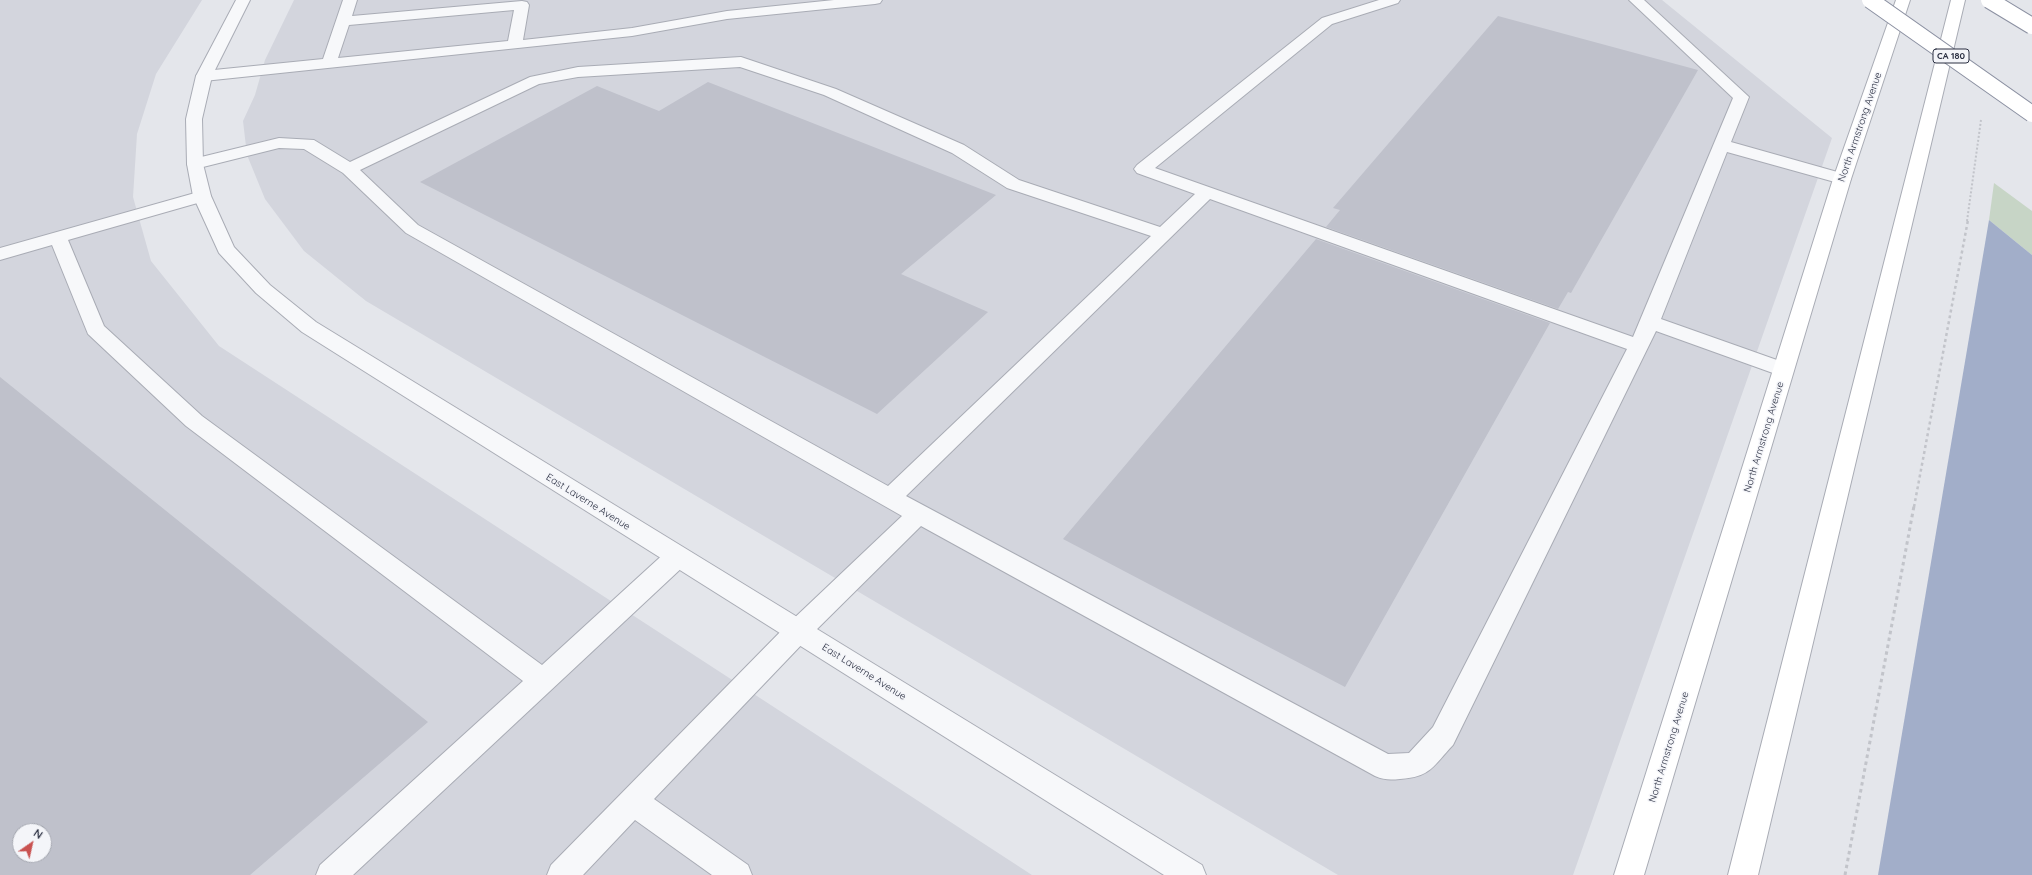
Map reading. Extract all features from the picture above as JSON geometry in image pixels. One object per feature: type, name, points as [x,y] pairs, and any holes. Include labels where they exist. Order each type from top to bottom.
[{"type":"main road","name":"CA 180","points":[[1870,0],[2032,114]]},
{"type":"main road","name":"North Armstrong Avenue","points":[[1629,875],[1842,179],[1902,0]]},
{"type":"main road","points":[[1743,875],[1958,0]]},
{"type":"main road","points":[[1989,0],[2032,26]]},
{"type":"street","name":"East Laverne Avenue","points":[[243,0],[204,76],[194,119],[195,164],[202,196],[226,249],[263,289],[309,327],[1191,875]]},
{"type":"street","points":[[329,63],[350,0]]},
{"type":"street","points":[[204,76],[632,32],[727,15],[875,0]]},
{"type":"street","points":[[1393,0],[1327,21],[1143,169],[1639,346]]},
{"type":"street","points":[[195,164],[279,143],[308,144],[350,169],[412,229],[890,498],[1385,767],[1416,765],[1443,736],[1639,346],[1741,97],[1636,0]]},
{"type":"street","points":[[343,21],[522,5],[515,45]]},
{"type":"street","points":[[350,169],[535,80],[578,72],[741,62],[830,92],[958,148],[1013,184],[1164,234]]},
{"type":"street","points":[[1722,145],[1842,179]]},
{"type":"street","points":[[890,498],[1208,192]]},
{"type":"street","points":[[0,254],[202,196]]},
{"type":"street","points":[[58,238],[95,329],[194,421],[542,680]]},
{"type":"street","points":[[1650,322],[1784,370]]},
{"type":"street","points":[[562,875],[798,631],[919,514]]},
{"type":"street","points":[[331,875],[677,557]]},
{"type":"street","points":[[634,802],[737,875]]},
{"type":"path","points":[[1844,875],[1972,197],[1982,113]]},
{"type":"shaded area","points":[[0,0],[202,0],[156,74],[137,134],[133,197],[151,261],[219,346],[1032,875],[0,875]]},
{"type":"shaded area","points":[[294,0],[1662,0],[1832,138],[1573,875],[1338,875],[366,301],[304,251],[265,199],[247,155],[243,121],[255,95],[265,60]]},
{"type":"green space","points":[[1994,183],[2032,211],[2032,255],[1989,220]]},
{"type":"water","points":[[1989,220],[2032,255],[2032,875],[1878,875]]},
{"type":"building","points":[[1498,16],[1698,70],[1571,293],[1568,292],[1558,309],[1326,227],[1340,210],[1333,208]]},
{"type":"building","points":[[708,82],[996,195],[901,274],[988,312],[877,414],[420,182],[597,86],[659,111]]},
{"type":"building","points":[[1316,239],[1550,323],[1345,687],[1063,539]]},
{"type":"building","points":[[0,377],[428,722],[250,875],[0,875]]}]
